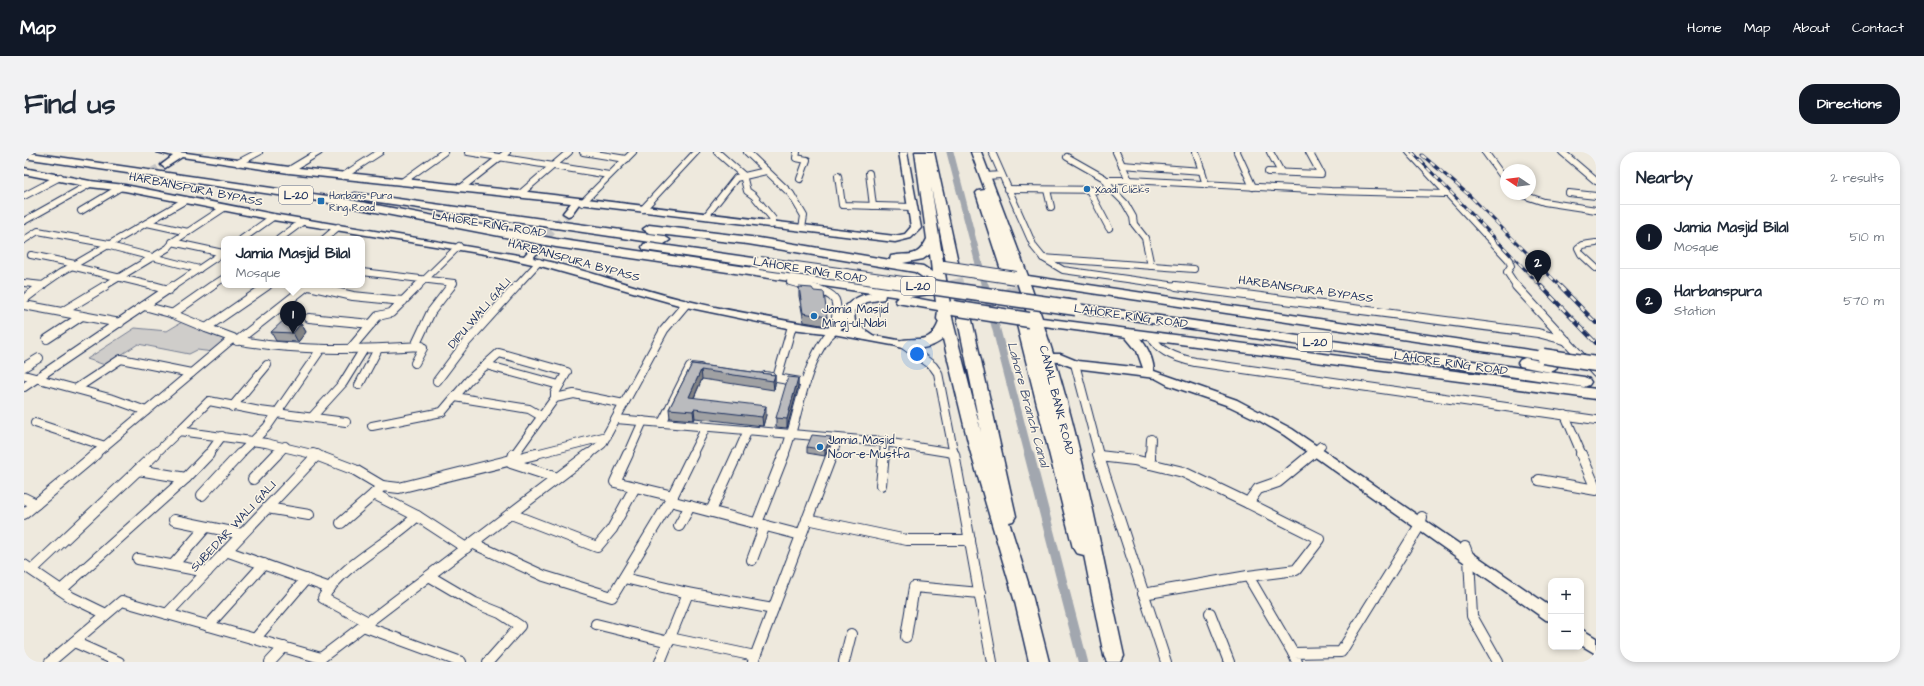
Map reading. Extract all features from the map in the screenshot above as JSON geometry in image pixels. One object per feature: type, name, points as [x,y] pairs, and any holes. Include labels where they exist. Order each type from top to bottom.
[{"type":"highway","name":"LAHORE RING ROAD","points":[[54,152],[328,196]]},
{"type":"highway","points":[[920,152],[933,239],[944,265]]},
{"type":"highway","points":[[929,152],[952,313],[988,422],[1038,662]]},
{"type":"highway","points":[[968,152],[1015,276]]},
{"type":"highway","name":"CANAL BANK ROAD","points":[[976,152],[1012,247],[1015,276],[1030,322],[1042,341],[1048,358],[1069,446],[1115,659]]},
{"type":"highway","name":"LAHORE RING ROAD","points":[[24,155],[328,196],[1552,372],[1596,373]]},
{"type":"highway","points":[[328,196],[447,203],[944,265],[1015,276],[1552,372],[1596,394]]},
{"type":"highway","points":[[328,196],[483,230],[913,302],[934,310],[952,313],[1086,328],[1354,362],[1552,372],[1596,364]]},
{"type":"highway","points":[[882,258],[918,257],[929,249],[933,239]]},
{"type":"highway","points":[[714,268],[905,294],[925,291],[932,284],[930,276],[919,269],[749,241]]},
{"type":"highway","points":[[1012,247],[1021,260],[1036,272],[1058,281],[1095,290]]},
{"type":"highway","points":[[1095,290],[1059,288],[1042,296],[1041,301],[1046,310],[1052,314],[1066,318],[1267,346],[1354,362]]},
{"type":"highway","points":[[833,331],[848,310],[860,300],[879,296]]},
{"type":"highway","points":[[848,310],[846,322],[851,328],[867,336]]},
{"type":"highway","points":[[903,344],[914,345],[934,340],[941,336],[952,313]]},
{"type":"highway","points":[[1030,322],[1075,526],[1115,659]]},
{"type":"highway","points":[[1042,341],[1049,332],[1056,329],[1086,328]]},
{"type":"highway","name":"LAHORE RING ROAD","points":[[1552,372],[1596,384]]},
{"type":"street","points":[[161,152],[185,154],[289,170],[643,208],[878,238],[902,238],[908,236],[916,228],[903,152]]},
{"type":"street","points":[[238,163],[259,152]]},
{"type":"street","points":[[289,170],[319,152]]},
{"type":"street","points":[[343,176],[380,152]]},
{"type":"street","points":[[402,182],[444,152]]},
{"type":"street","points":[[468,152],[609,175]]},
{"type":"street","points":[[461,188],[507,152]]},
{"type":"street","points":[[520,194],[569,152]]},
{"type":"street","points":[[583,152],[626,159]]},
{"type":"street","points":[[568,212],[633,152]]},
{"type":"street","points":[[643,208],[696,152]]},
{"type":"street","points":[[717,152],[743,176],[747,192],[754,196],[773,219],[770,225]]},
{"type":"street","points":[[747,152],[791,194],[802,210],[805,220],[802,228]]},
{"type":"street","points":[[797,152],[796,158],[807,160],[800,179]]},
{"type":"street","points":[[992,152],[1007,189],[1034,246],[1043,258],[1101,261],[1165,267],[1167,265],[1194,269]]},
{"type":"street","points":[[1116,152],[1129,180]]},
{"type":"street","points":[[1196,152],[1206,185]]},
{"type":"street","points":[[1237,152],[1253,187]]},
{"type":"street","points":[[1270,152],[1281,172]]},
{"type":"street","points":[[1268,172],[1320,174],[1316,163],[1309,152]]},
{"type":"street","points":[[1408,152],[1447,194],[1480,226],[1509,260],[1511,266],[1507,272],[1510,278],[1596,373]]},
{"type":"street","points":[[1484,152],[1500,173]]},
{"type":"street","points":[[1562,152],[1596,181]]},
{"type":"street","points":[[165,165],[185,154]]},
{"type":"street","points":[[1067,157],[1106,180],[1112,190],[1125,203],[1133,217],[1134,224],[1145,238],[1151,266]]},
{"type":"street","points":[[1122,165],[1202,170]]},
{"type":"street","name":"HARBANSPURA BYPASS","points":[[24,171],[90,184],[123,187],[273,217],[459,246],[527,259],[686,304],[792,326],[867,336],[903,344]]},
{"type":"street","points":[[706,216],[736,178],[766,171]]},
{"type":"street","points":[[869,173],[873,206]]},
{"type":"street","points":[[986,176],[1001,175]]},
{"type":"street","points":[[838,176],[842,205],[912,206]]},
{"type":"street","points":[[24,196],[60,177]]},
{"type":"street","points":[[81,211],[123,187],[139,180]]},
{"type":"street","points":[[1106,180],[1447,194]]},
{"type":"street","points":[[24,221],[90,184]]},
{"type":"street","points":[[1007,189],[1112,190]]},
{"type":"street","points":[[1046,190],[1051,201],[1051,207]]},
{"type":"street","points":[[1088,190],[1109,228]]},
{"type":"street","points":[[1569,193],[1596,196]]},
{"type":"street","points":[[24,299],[73,265],[186,200]]},
{"type":"street","points":[[1536,200],[1596,210]]},
{"type":"street","points":[[62,312],[152,258],[172,242],[224,208]]},
{"type":"street","points":[[246,236],[273,217]]},
{"type":"street","points":[[283,236],[302,222]]},
{"type":"street","points":[[147,223],[188,232]]},
{"type":"street","points":[[328,236],[338,227]]},
{"type":"street","points":[[24,240],[38,231],[108,245],[152,258],[199,269]]},
{"type":"street","points":[[172,242],[221,252]]},
{"type":"street","points":[[1596,243],[1582,245],[1578,248],[1581,254],[1596,268]]},
{"type":"street","points":[[350,349],[380,314],[391,313],[459,246]]},
{"type":"street","points":[[527,259],[537,247]]},
{"type":"street","points":[[24,387],[221,253]]},
{"type":"street","points":[[31,255],[169,290]]},
{"type":"street","name":"HARBANSPURA BYPASS","points":[[1043,258],[1052,265],[1069,271],[1538,333],[1568,341]]},
{"type":"street","name":"DIPU WALI GALI","points":[[437,381],[464,345],[539,262]]},
{"type":"street","points":[[365,272],[454,283],[431,312],[415,346]]},
{"type":"street","points":[[172,314],[221,280]]},
{"type":"street","points":[[752,560],[761,524],[792,434],[810,368],[827,336],[833,331],[836,316],[835,301],[831,296],[824,292],[790,282]]},
{"type":"street","points":[[24,283],[43,285]]},
{"type":"street","points":[[206,328],[265,288]]},
{"type":"street","points":[[24,514],[191,373],[301,288]]},
{"type":"street","points":[[318,288],[353,296],[403,301]]},
{"type":"street","points":[[50,662],[122,601],[321,658],[602,444],[664,330],[686,304]]},
{"type":"street","points":[[24,305],[120,323]]},
{"type":"street","points":[[144,306],[172,314],[233,338],[234,340],[278,347],[378,349],[422,346],[423,348],[416,363]]},
{"type":"street","points":[[47,339],[82,316]]},
{"type":"street","points":[[309,318],[371,324]]},
{"type":"street","points":[[777,378],[792,326]]},
{"type":"street","points":[[1128,334],[1140,344],[1149,373]]},
{"type":"street","points":[[1152,337],[1154,343],[1168,352],[1180,358],[1195,362],[1592,419],[1596,427]]},
{"type":"street","points":[[903,344],[933,366],[938,373],[992,662]]},
{"type":"street","points":[[202,495],[267,427],[321,349]]},
{"type":"street","points":[[312,417],[343,383],[364,349]]},
{"type":"street","points":[[360,385],[378,349]]},
{"type":"street","points":[[372,426],[442,412],[469,380],[499,353],[567,372],[555,393],[556,398]]},
{"type":"street","points":[[24,367],[39,358]]},
{"type":"street","points":[[1048,358],[1060,358],[1075,364],[1149,373],[1234,403],[1264,418],[1318,449],[1421,521],[1548,604]]},
{"type":"street","points":[[77,388],[121,359],[191,373]]},
{"type":"street","points":[[1075,364],[1099,456],[1166,662]]},
{"type":"street","points":[[232,407],[267,365]]},
{"type":"street","points":[[486,365],[559,385]]},
{"type":"street","points":[[662,423],[690,367],[711,369]]},
{"type":"street","points":[[24,375],[77,388],[146,411]]},
{"type":"street","points":[[759,375],[806,384]]},
{"type":"street","points":[[511,460],[515,450],[556,398],[574,394],[624,404]]},
{"type":"street","points":[[455,397],[529,409],[541,416]]},
{"type":"street","points":[[106,614],[71,597],[28,568],[138,470],[209,402],[232,407],[346,422]]},
{"type":"street","points":[[1565,415],[1596,490]]},
{"type":"street","points":[[616,419],[885,442],[953,453]]},
{"type":"street","points":[[643,422],[615,482],[671,498],[690,506],[801,535]]},
{"type":"street","points":[[35,423],[105,446]]},
{"type":"street","points":[[374,494],[417,516],[469,546],[544,576],[612,597],[671,498],[706,427]]},
{"type":"street","points":[[711,511],[748,430]]},
{"type":"street","points":[[179,431],[254,440],[285,446],[334,460],[373,478],[382,486],[399,488],[607,436]]},
{"type":"street","points":[[61,590],[204,461],[222,436]]},
{"type":"street","points":[[596,624],[754,659],[838,438]]},
{"type":"street","points":[[1150,464],[1151,439]]},
{"type":"street","points":[[881,485],[885,442]]},
{"type":"street","points":[[253,479],[285,446]]},
{"type":"street","points":[[1248,503],[1258,489],[1278,482],[1318,449]]},
{"type":"street","name":"SUBEDAR WALI GALI","points":[[167,614],[317,455]]},
{"type":"street","points":[[1099,456],[1150,464],[1183,472],[1320,539],[1296,570],[1248,576],[1143,594]]},
{"type":"street","points":[[511,460],[512,463],[557,478]]},
{"type":"street","points":[[138,470],[186,478]]},
{"type":"street","points":[[1539,480],[1596,490]]},
{"type":"street","points":[[340,523],[382,486]]},
{"type":"street","points":[[510,514],[598,547],[612,529],[635,487]]},
{"type":"street","points":[[24,498],[36,504]]},
{"type":"street","points":[[679,526],[690,506]]},
{"type":"street","points":[[267,508],[309,515]]},
{"type":"street","points":[[417,516],[401,531],[325,592],[323,598],[365,624],[461,662]]},
{"type":"street","points":[[807,519],[907,540],[970,540]]},
{"type":"street","points":[[174,520],[242,534]]},
{"type":"street","points":[[1248,576],[1295,657],[1341,652],[1421,521]]},
{"type":"street","points":[[173,565],[206,527]]},
{"type":"street","points":[[226,551],[330,588]]},
{"type":"street","points":[[1467,552],[1548,614]]},
{"type":"street","points":[[1467,552],[1472,616],[1498,662]]},
{"type":"street","points":[[138,559],[207,572]]},
{"type":"street","points":[[208,626],[264,564]]},
{"type":"street","points":[[429,576],[475,603],[500,613],[520,626],[488,662]]},
{"type":"street","points":[[624,578],[688,593],[773,609]]},
{"type":"street","points":[[255,639],[306,579]]},
{"type":"street","points":[[906,637],[914,587],[980,593]]},
{"type":"street","points":[[660,662],[688,593]]},
{"type":"street","points":[[1210,613],[1229,662]]},
{"type":"street","points":[[1584,628],[1596,637]]},
{"type":"street","points":[[844,662],[851,634]]},
{"type":"street","points":[[1584,638],[1596,646]]},
{"type":"street","points":[[74,642],[119,662]]},
{"type":"street","points":[[270,662],[284,647]]},
{"type":"shaded area","points":[[182,322],[226,340],[213,352],[197,350],[189,354],[138,344],[105,365],[87,359],[135,328],[167,331]]},
{"type":"building","points":[[799,287],[812,288],[814,291],[824,292],[827,317],[803,313]]},
{"type":"building","points":[[285,319],[301,323],[293,333],[271,332]]},
{"type":"building","points":[[692,364],[775,375],[773,381],[701,370],[689,397],[766,406],[762,417],[694,409],[693,411],[669,409]]},
{"type":"building","points":[[788,377],[798,378],[787,419],[776,418]]},
{"type":"building","points":[[812,435],[831,437],[825,450],[807,447]]},
{"type":"waterway","name":"Lahore Branch Canal","points":[[950,152],[985,287]]},
{"type":"waterway","name":"Lahore Branch Canal","points":[[985,286],[1029,455]]},
{"type":"waterway","name":"Lahore Branch Canal","points":[[1029,454],[1083,662]]},
{"type":"tunnel","points":[[139,180],[165,165]]},
{"type":"tunnel","points":[[537,247],[568,213]]},
{"type":"tunnel","points":[[952,262],[958,287]]},
{"type":"tunnel","points":[[1007,270],[1012,287]]},
{"type":"tunnel","points":[[957,286],[964,316]]},
{"type":"tunnel","points":[[1012,286],[1024,325]]},
{"type":"railway","points":[[1412,152],[1542,287]]},
{"type":"railway","points":[[1422,155],[1469,195],[1560,286]]},
{"type":"railway","points":[[1541,286],[1596,343]]},
{"type":"railway","points":[[1560,286],[1596,323]]},
{"type":"place","name":"Xaadi Clicks","points":[[1087,189]]},
{"type":"place","name":"Harbans Pura Ring Road","points":[[321,201]]},
{"type":"place","name":"Harbanspura","points":[[1538,283]]},
{"type":"place","name":"Jamia Masjid Miraj-ul-Nabi","points":[[814,316]]},
{"type":"place","name":"Jamia Masjid Bilal","points":[[293,334]]},
{"type":"place","name":"Jamia Masjid Noor-e-Mustfa","points":[[820,447]]}]
